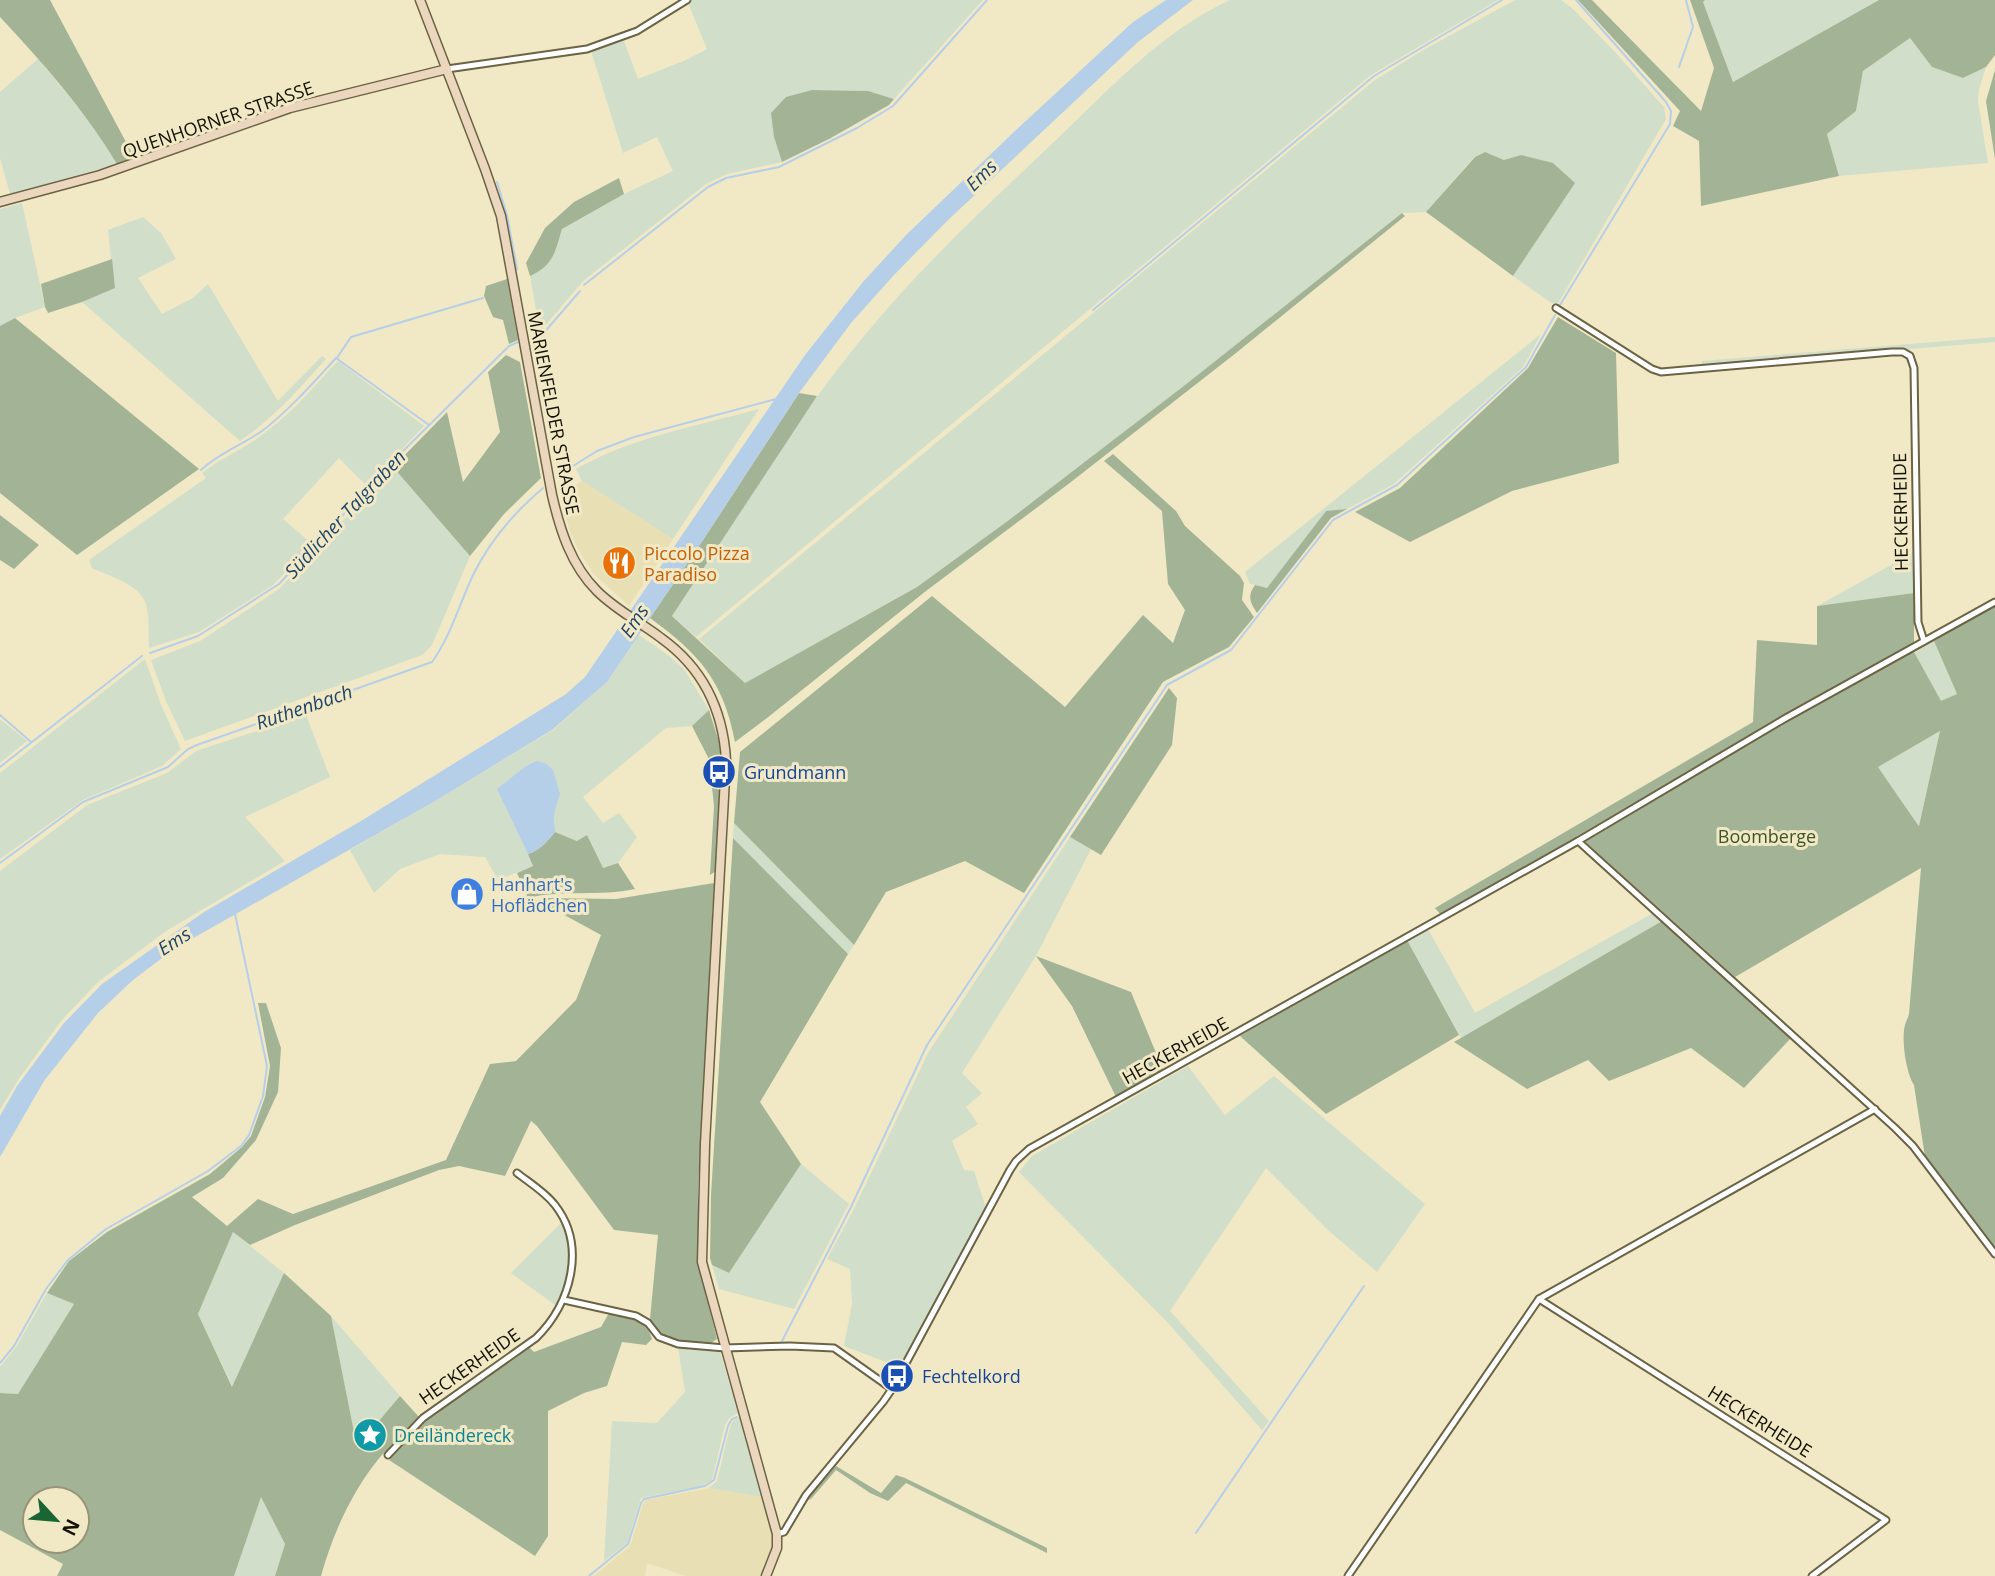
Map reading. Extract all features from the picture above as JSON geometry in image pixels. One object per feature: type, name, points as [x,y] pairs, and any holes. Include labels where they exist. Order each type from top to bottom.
[{"type":"main road","name":"MARIENFELDER STRASSE","points":[[421,0],[501,216],[543,447],[563,537],[573,558],[597,591],[679,652],[691,664],[707,688],[720,720],[726,761],[720,877]]},
{"type":"main road","name":"QUENHORNER STRASSE","points":[[0,202],[100,175],[290,108],[447,69]]},
{"type":"main road","name":"HECKERHEIDE","points":[[720,877],[705,1143],[702,1262],[777,1534],[776,1548],[766,1576]]},
{"type":"street","points":[[447,69],[587,49],[636,31],[687,0]]},
{"type":"street","name":"HECKERHEIDE","points":[[777,1534],[784,1532],[806,1494],[892,1389],[1010,1170],[1029,1149],[1577,841],[1924,640],[1918,622],[1914,368],[1910,356],[1903,352],[1892,352],[1661,372],[1556,309]]},
{"type":"street","points":[[1924,640],[1995,602]]},
{"type":"street","points":[[1577,841],[1913,1146],[1995,1254]]},
{"type":"street","points":[[1348,1576],[1539,1299],[1875,1110]]},
{"type":"street","name":"HECKERHEIDE","points":[[388,1455],[423,1418],[536,1338],[550,1323],[564,1300],[571,1277],[573,1255],[567,1227],[548,1197],[517,1174]]},
{"type":"street","name":"HECKERHEIDE","points":[[1539,1299],[1886,1520],[1812,1576]]},
{"type":"street","points":[[564,1300],[636,1316],[648,1323],[659,1337],[670,1342],[725,1348],[834,1348],[892,1389]]},
{"type":"shaded area","points":[[582,481],[673,539],[629,606],[593,573],[571,535],[562,505],[563,494]]},
{"type":"shaded area","points":[[709,1488],[762,1497],[774,1539],[762,1576],[685,1576],[647,1563],[645,1576],[594,1576],[630,1546],[646,1500]]},
{"type":"green space","points":[[0,0],[50,0],[134,157],[117,164],[62,87],[0,17]]},
{"type":"green space","points":[[693,0],[983,0],[894,99],[868,91],[812,90],[774,137],[782,162],[727,174],[706,184],[583,281],[540,332],[530,276],[549,262],[562,229],[624,194],[673,171],[657,137],[623,153],[591,51],[624,41],[638,79],[686,60],[707,49],[688,3]]},
{"type":"green space","points":[[1230,0],[1498,0],[1371,75],[696,637],[672,616],[788,438],[864,336],[909,284],[958,234],[1117,81],[1182,27]]},
{"type":"green space","points":[[1515,0],[1561,0],[1573,9],[1664,107],[1666,119],[1557,305],[1513,276],[1574,183],[1521,155],[1504,160],[1485,152],[1474,157],[1426,212],[1402,213],[1185,385],[917,587],[745,683],[699,639],[1375,80],[1425,49]]},
{"type":"green space","points":[[1578,0],[1592,0],[1701,111],[1714,68],[1690,0],[1705,0],[1703,2],[1733,82],[1879,0],[1995,0],[1995,55],[1986,67],[1963,78],[1932,67],[1910,38],[1863,71],[1856,111],[1827,134],[1839,176],[1701,206],[1699,141],[1673,126],[1680,111]]},
{"type":"green space","points":[[1879,0],[1733,82],[1703,2]]},
{"type":"green space","points":[[1910,38],[1932,67],[1963,78],[1986,67],[1978,101],[1988,163],[1839,176],[1827,134],[1856,111],[1863,71]]},
{"type":"green space","points":[[38,59],[95,128],[117,164],[10,194],[0,158],[0,92]]},
{"type":"green space","points":[[1995,70],[1995,159],[1986,101]]},
{"type":"green space","points":[[812,90],[868,91],[894,99],[889,105],[829,139],[782,162],[774,137],[771,113],[786,97]]},
{"type":"green space","points":[[1485,152],[1504,160],[1521,155],[1553,163],[1575,183],[1513,276],[1426,212],[1475,157]]},
{"type":"green space","points":[[619,178],[624,194],[562,229],[549,262],[530,276],[526,263],[545,228],[574,202]]},
{"type":"green space","points":[[22,203],[45,307],[0,326],[0,209]]},
{"type":"green space","points":[[1402,213],[1405,216],[1236,353],[926,591],[735,742],[724,702],[706,670],[682,644],[650,618],[799,393],[817,396],[672,616],[745,683],[917,587],[1185,385]]},
{"type":"green space","points":[[143,217],[161,233],[176,259],[138,278],[162,314],[193,298],[208,284],[278,401],[322,356],[326,359],[275,413],[240,441],[82,302],[114,288],[108,230]]},
{"type":"green space","points":[[112,259],[115,288],[48,313],[41,284]]},
{"type":"green space","points":[[507,279],[518,340],[509,344],[503,320],[493,317],[484,296],[486,286]]},
{"type":"green space","points":[[1558,317],[1616,353],[1619,463],[1512,491],[1410,542],[1355,512],[1400,488],[1528,368]]},
{"type":"green space","points":[[15,318],[199,469],[77,555],[0,493],[0,326]]},
{"type":"green space","points":[[1541,334],[1523,367],[1394,484],[1347,509],[1326,512],[1267,588],[1250,584],[1245,572]]},
{"type":"green space","points":[[1995,337],[1995,342],[1702,366],[1702,361]]},
{"type":"green space","points":[[506,355],[520,362],[541,478],[504,514],[470,556],[393,467],[447,412],[463,482],[500,432],[488,372]]},
{"type":"green space","points":[[338,361],[424,426],[367,486],[339,458],[283,519],[312,544],[272,586],[199,632],[149,648],[148,614],[143,597],[131,586],[92,568],[89,560],[206,478],[202,473],[210,467],[277,423]]},
{"type":"green space","points":[[759,409],[673,539],[582,481],[576,469],[642,440]]},
{"type":"green space","points":[[1113,454],[1176,511],[1185,526],[1240,576],[1244,583],[1242,600],[1254,617],[1229,647],[1163,682],[1024,893],[965,861],[886,892],[854,945],[734,823],[740,752],[932,596],[1065,707],[1143,615],[1173,643],[1185,610],[1168,584],[1162,511],[1104,461]]},
{"type":"green space","points":[[393,467],[470,556],[432,645],[422,655],[185,741],[151,660],[200,641],[279,589]]},
{"type":"green space","points":[[1347,509],[1331,518],[1257,613],[1250,599],[1255,585],[1267,588],[1326,511]]},
{"type":"green space","points":[[0,515],[39,545],[14,569],[0,560]]},
{"type":"green space","points":[[1913,553],[1914,593],[1817,606]]},
{"type":"green space","name":"Boomberge","points":[[1914,593],[1914,652],[1941,701],[1957,694],[1934,641],[1995,606],[1995,1250],[1925,1157],[1914,1085],[1904,1047],[1921,868],[1735,977],[1579,836],[1440,914],[1435,908],[1753,722],[1757,640],[1817,645],[1817,606]],"holes":[[[1940,731],[1919,826],[1878,767]]]},
{"type":"green space","points":[[639,635],[684,669],[709,710],[692,726],[666,728],[583,797],[603,823],[619,813],[637,837],[618,863],[603,868],[578,841],[555,832],[554,814],[560,794],[533,866],[498,880],[485,857],[440,854],[400,869],[374,893],[350,850],[553,730],[607,682]]},
{"type":"green space","points":[[1934,641],[1957,694],[1941,702],[1914,653]]},
{"type":"green space","points":[[145,659],[161,705],[181,749],[162,766],[83,800],[0,859],[0,773]]},
{"type":"green space","points":[[1169,688],[1177,698],[1172,745],[1101,855],[1070,837]]},
{"type":"green space","points":[[709,710],[720,745],[720,757],[711,763],[692,726]]},
{"type":"green space","points":[[306,715],[330,777],[245,817],[285,861],[166,931],[98,982],[61,1021],[18,1080],[0,1110],[0,871],[87,805],[167,773],[196,751]]},
{"type":"green space","points":[[0,719],[27,741],[0,763]]},
{"type":"green space","points":[[1940,731],[1919,826],[1878,767]]},
{"type":"green space","points":[[711,777],[720,787],[716,871],[710,875],[714,806]]},
{"type":"green space","points":[[734,823],[854,945],[848,954],[733,838]]},
{"type":"green space","points":[[555,832],[577,841],[587,835],[603,868],[618,863],[635,889],[528,898],[517,873],[533,866],[528,854],[540,848]]},
{"type":"green space","points":[[1070,837],[1091,849],[1036,956],[962,1073],[982,1093],[966,1107],[978,1124],[952,1141],[964,1170],[974,1171],[986,1208],[899,1367],[844,1346],[852,1304],[850,1269],[827,1259],[854,1209],[928,1053]]},
{"type":"green space","points":[[733,838],[848,954],[760,1102],[801,1164],[729,1273],[712,1265],[710,1258],[711,1195]]},
{"type":"green space","points":[[714,883],[698,1188],[698,1262],[717,1339],[711,1343],[676,1341],[656,1328],[650,1319],[658,1235],[614,1230],[531,1121],[505,1176],[459,1166],[439,1170],[250,1245],[233,1232],[198,1314],[232,1387],[284,1273],[331,1316],[354,1432],[372,1429],[400,1396],[419,1417],[381,1456],[361,1483],[331,1544],[321,1576],[275,1576],[285,1544],[261,1497],[234,1576],[57,1576],[63,1564],[46,1555],[91,1555],[91,1485],[21,1485],[21,1541],[0,1530],[0,1393],[18,1394],[74,1304],[47,1293],[69,1261],[107,1232],[210,1174],[251,1136],[265,1097],[270,1066],[258,1003],[266,1003],[281,1048],[278,1092],[256,1140],[223,1178],[192,1197],[227,1226],[258,1199],[293,1214],[446,1160],[490,1064],[516,1061],[576,1000],[601,935],[548,906],[535,913],[530,902],[547,898],[616,899]]},
{"type":"green space","points":[[1653,913],[1662,921],[1461,1038],[1407,940],[1428,929],[1475,1013]]},
{"type":"green space","points":[[1662,921],[1791,1038],[1744,1088],[1691,1048],[1609,1081],[1588,1060],[1527,1089],[1454,1042]]},
{"type":"green space","points":[[1407,940],[1459,1035],[1326,1114],[1240,1036]]},
{"type":"green space","points":[[1036,956],[1131,992],[1163,1070],[1116,1097],[1072,1006]]},
{"type":"green space","points":[[1188,1066],[1225,1115],[1274,1076],[1425,1204],[1377,1272],[1328,1230],[1266,1168],[1170,1311],[1269,1421],[1262,1430],[1168,1323],[1019,1172],[1032,1156]]},
{"type":"green space","points":[[801,1164],[849,1204],[794,1309],[719,1289],[712,1265],[729,1273]]},
{"type":"green space","points":[[561,1223],[568,1244],[569,1264],[565,1284],[555,1305],[511,1273]]},
{"type":"green space","points":[[233,1232],[284,1273],[233,1388],[198,1314]]},
{"type":"green space","points":[[47,1293],[74,1304],[18,1394],[0,1393],[0,1367],[16,1347]]},
{"type":"green space","points":[[609,1313],[629,1317],[641,1323],[652,1339],[646,1345],[622,1342],[607,1386],[584,1393],[548,1411],[548,1536],[535,1556],[389,1460],[425,1422],[529,1347],[534,1352],[601,1327]]},
{"type":"green space","points":[[331,1316],[400,1396],[372,1429],[354,1432]]},
{"type":"green space","points":[[678,1347],[720,1352],[738,1413],[729,1418],[725,1425],[712,1480],[702,1486],[641,1498],[627,1543],[604,1561],[612,1421],[657,1423],[685,1392]]},
{"type":"green space","points":[[739,1417],[762,1497],[709,1488],[717,1481],[730,1427]]},
{"type":"green space","points":[[836,1466],[881,1493],[896,1475],[905,1478],[1047,1548],[1047,1553],[906,1483],[888,1501],[870,1493],[836,1470],[811,1499],[805,1501]]},
{"type":"green space","points":[[261,1496],[285,1544],[275,1576],[234,1576]]},
{"type":"water","name":"Ems","points":[[1166,0],[1193,0],[1138,42],[947,221],[851,323],[799,393],[607,682],[552,730],[437,800],[174,949],[133,980],[98,1013],[44,1081],[0,1157],[0,1116],[17,1086],[64,1023],[102,984],[204,912],[361,821],[566,694],[585,677],[805,355],[863,282],[906,235],[1016,130],[1133,22]]},
{"type":"water","points":[[537,761],[545,763],[553,770],[560,794],[554,814],[555,832],[540,848],[528,854],[497,789],[526,766]]},
{"type":"waterway","name":"Südlicher Talgraben","points":[[584,285],[708,187],[726,178],[779,167],[857,128],[893,106],[987,0]]},
{"type":"waterway","points":[[1093,310],[1374,76],[1502,0]]},
{"type":"waterway","points":[[1560,305],[1670,124],[1671,111],[1576,0]]},
{"type":"waterway","points":[[1679,67],[1693,27],[1686,0]]},
{"type":"waterway","points":[[497,182],[507,215],[517,269]]},
{"type":"waterway","name":"Südlicher Talgraben","points":[[534,340],[542,335],[580,291]]},
{"type":"waterway","points":[[337,358],[351,337],[483,298]]},
{"type":"waterway","points":[[781,1343],[851,1207],[927,1045],[1167,685],[1231,650],[1333,520],[1397,485],[1526,367],[1555,315]]},
{"type":"waterway","name":"Südlicher Talgraben","points":[[150,653],[198,636],[279,584],[392,462],[509,346],[518,342]]},
{"type":"waterway","points":[[201,470],[266,428],[294,403],[336,358],[429,425]]},
{"type":"waterway","name":"Ruthenbach","points":[[557,476],[597,451],[634,437],[776,399]]},
{"type":"waterway","name":"Ruthenbach","points":[[0,863],[83,802],[168,767],[188,749],[432,662],[445,641],[474,573],[488,549],[523,506],[543,488]]},
{"type":"waterway","name":"Südlicher Talgraben","points":[[0,767],[142,656]]},
{"type":"waterway","points":[[0,715],[31,742]]},
{"type":"waterway","points":[[0,1363],[14,1346],[46,1289],[68,1260],[106,1229],[208,1171],[241,1146],[249,1135],[263,1096],[267,1066],[235,914]]},
{"type":"waterway","points":[[1196,1533],[1364,1286]]},
{"type":"waterway","points":[[589,1576],[628,1544],[644,1499],[705,1486],[714,1480],[728,1426],[732,1419],[737,1417]]},
{"type":"place","name":"Piccolo Pizza Paradiso","points":[[619,563]]},
{"type":"place","name":"Grundmann","points":[[719,772]]},
{"type":"place","name":"Hanhart's Hoflädchen","points":[[467,894]]},
{"type":"place","name":"Fechtelkord","points":[[897,1376]]},
{"type":"place","name":"Dreiländereck","points":[[370,1435]]}]
